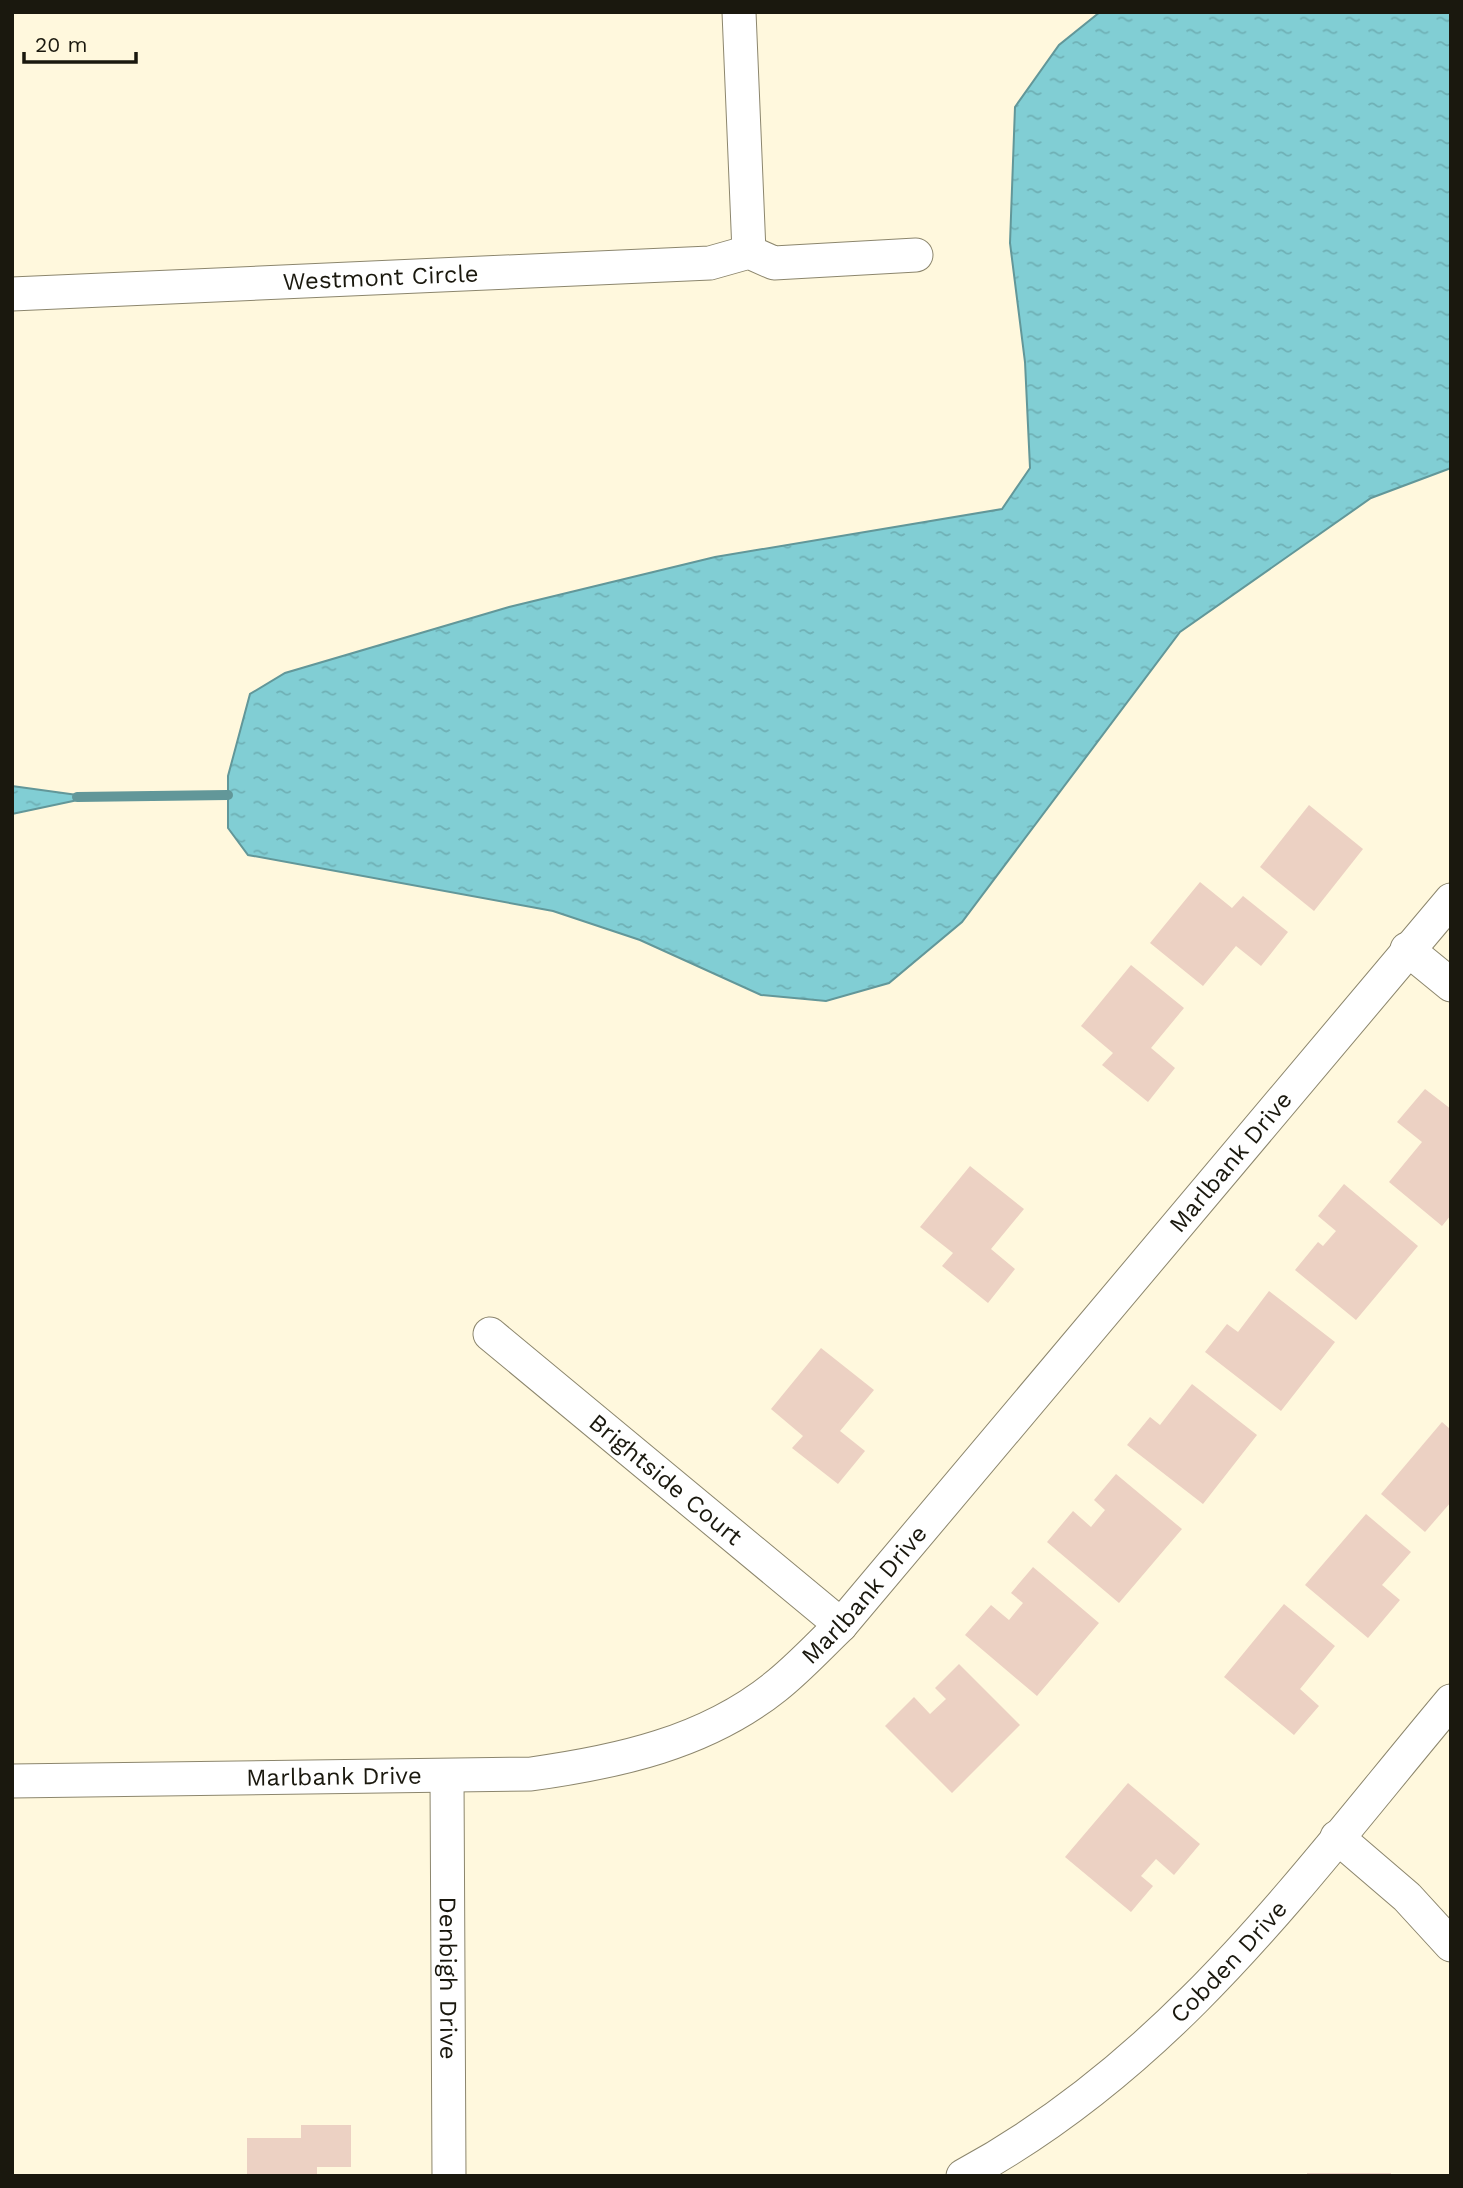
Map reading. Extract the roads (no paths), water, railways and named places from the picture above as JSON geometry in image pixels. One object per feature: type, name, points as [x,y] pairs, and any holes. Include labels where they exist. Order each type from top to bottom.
[{"type":"street","points":[[739,12],[749,252],[774,263],[916,255]]},
{"type":"street","name":"Westmont Circle","points":[[12,294],[710,263],[749,252]]},
{"type":"street","name":"Marlbank Drive","points":[[12,1781],[531,1774],[596,1765],[659,1749],[719,1724],[774,1688],[841,1625],[1407,949],[1451,901]]},
{"type":"street","points":[[1407,949],[1451,985]]},
{"type":"street","name":"Brightside Court","points":[[490,1334],[841,1625]]},
{"type":"street","name":"Cobden Drive","points":[[963,2176],[1007,2151],[1063,2113],[1119,2071],[1159,2036],[1241,1953],[1451,1701]]},
{"type":"street","name":"Denbigh Drive","points":[[447,1777],[449,2176]]},
{"type":"street","points":[[1337,1837],[1407,1897],[1451,1945]]},
{"type":"water","points":[[1100,12],[1451,12],[1451,468],[1371,498],[1180,632],[962,922],[889,983],[826,1001],[761,995],[640,940],[553,911],[248,855],[228,828],[228,776],[250,694],[285,673],[509,607],[715,557],[1002,509],[1030,468],[1025,362],[1010,243],[1015,107],[1059,45]]},
{"type":"water","points":[[12,786],[92,797],[12,814]]},
{"type":"waterway","points":[[77,797],[228,795]]}]
